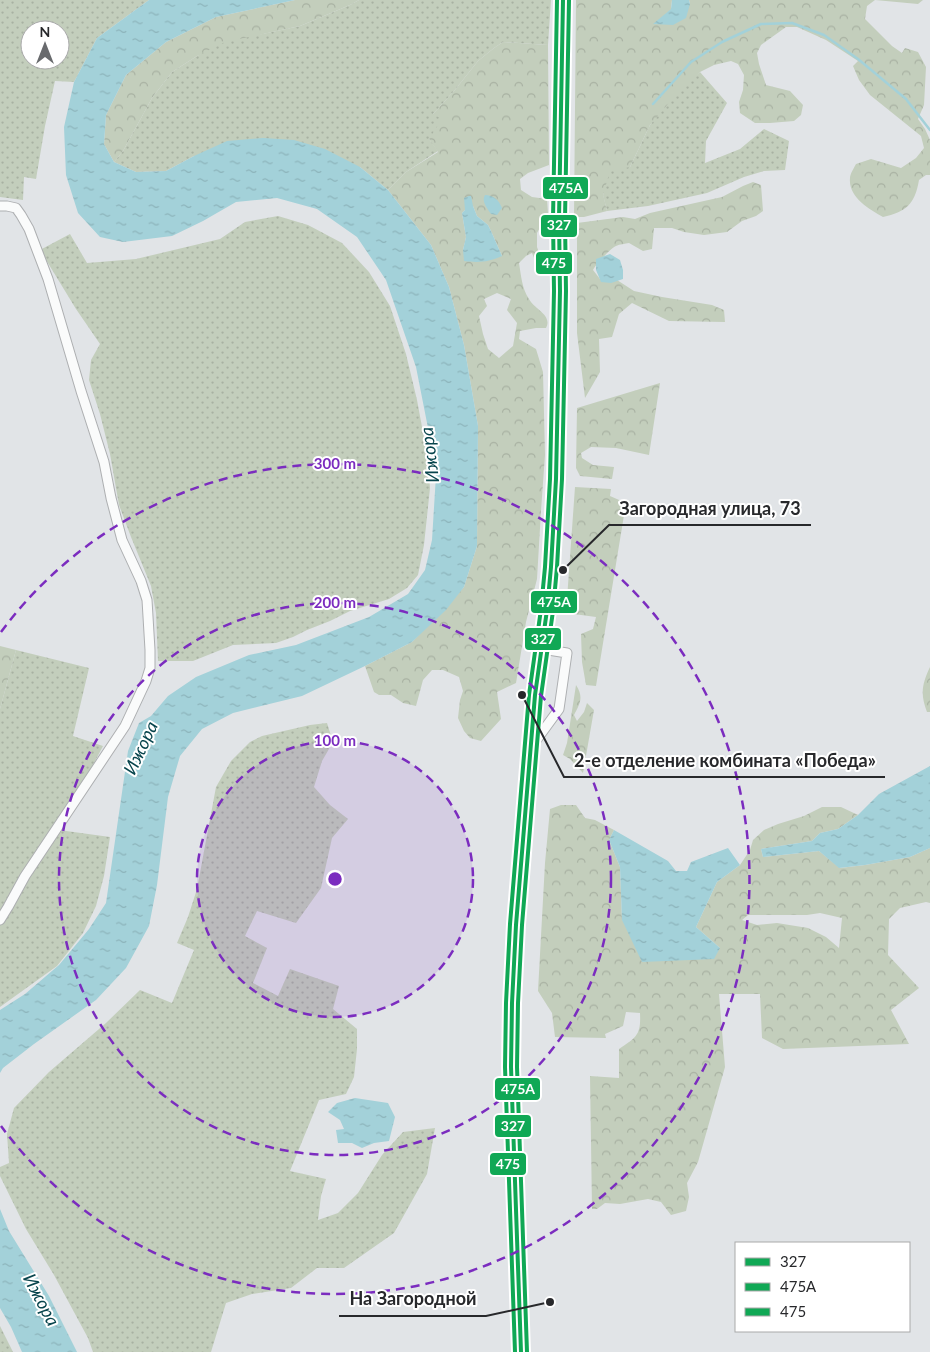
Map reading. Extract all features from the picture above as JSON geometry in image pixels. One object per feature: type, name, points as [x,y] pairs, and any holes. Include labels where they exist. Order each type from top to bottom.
[{"type":"main road","points":[[522,1352],[517,1266],[511,1067],[512,1003],[516,925],[535,695],[551,567],[557,454],[563,0]]},
{"type":"street","points":[[0,206],[16,208],[21,215],[29,229],[48,279],[104,462],[122,540],[142,581],[147,600],[150,650],[150,668],[146,681],[125,726],[25,876],[0,920]]},
{"type":"street","points":[[532,746],[559,709],[568,652],[542,649]]},
{"type":"green space","points":[[0,0],[149,0],[97,38],[74,82],[55,81],[36,179],[24,177],[23,200],[0,197]]},
{"type":"green space","points":[[295,0],[359,0],[300,26],[263,34],[197,56],[172,72],[152,98],[123,151],[114,162],[104,144],[106,115],[126,75],[166,42],[216,17]]},
{"type":"green space","points":[[359,0],[551,0],[548,45],[503,42],[478,61],[433,114],[442,119],[429,139],[438,151],[406,172],[388,190],[360,167],[194,156],[166,171],[136,172],[114,162],[123,151],[152,98],[172,72],[197,56],[225,42],[300,26]]},
{"type":"green space","points":[[576,0],[672,0],[671,8],[690,4],[689,0],[875,0],[867,6],[865,19],[892,46],[902,53],[905,48],[918,52],[926,67],[924,105],[918,119],[930,140],[930,175],[926,175],[919,180],[915,195],[908,206],[891,215],[883,217],[856,197],[850,185],[850,176],[856,164],[871,159],[901,168],[916,158],[924,148],[921,136],[870,95],[859,80],[853,66],[858,61],[826,40],[797,27],[786,27],[761,45],[757,53],[766,85],[790,91],[803,105],[801,115],[794,121],[755,123],[740,113],[739,102],[743,90],[744,75],[738,64],[731,61],[714,65],[700,72],[650,125],[630,167],[603,194],[607,211],[584,217],[574,217]]},
{"type":"green space","points":[[875,0],[923,0],[918,4]]},
{"type":"green space","points":[[503,42],[548,45],[549,165],[528,173],[520,179],[521,190],[532,197],[547,199],[548,213],[537,233],[537,247],[545,269],[539,270],[532,253],[519,263],[522,282],[531,303],[547,319],[546,328],[520,331],[519,339],[536,349],[543,372],[545,455],[537,579],[526,622],[516,683],[497,692],[501,719],[481,741],[470,738],[464,731],[458,718],[463,691],[459,677],[443,670],[432,670],[423,680],[416,706],[403,703],[391,695],[379,695],[374,692],[365,666],[412,642],[464,587],[477,546],[478,426],[464,345],[449,287],[431,245],[388,190],[406,172],[438,152],[429,139],[433,114],[478,61]],"holes":[[[473,206],[477,216],[488,225],[502,256],[463,250],[466,237],[462,213],[466,207]],[[497,293],[511,299],[507,310],[517,323],[513,346],[499,358],[488,349],[479,316],[487,306],[484,299]]]},
{"type":"green space","points":[[700,72],[727,103],[706,141],[705,163],[740,149],[764,129],[789,141],[785,170],[764,171],[744,177],[707,193],[648,206],[607,211],[603,195],[610,171],[630,167],[650,125],[685,84]]},
{"type":"green space","points":[[753,182],[761,185],[763,211],[756,216],[742,221],[727,232],[704,235],[672,228],[654,228],[652,249],[643,251],[629,243],[619,245],[597,264],[593,270],[600,279],[617,280],[634,291],[712,305],[724,310],[725,322],[669,321],[632,303],[619,314],[612,337],[599,339],[600,372],[585,398],[577,333],[577,223],[623,217],[635,219],[650,213],[722,197]]},
{"type":"green space","points":[[278,216],[308,225],[342,243],[369,272],[390,306],[406,354],[427,454],[430,488],[424,545],[418,575],[407,588],[389,599],[350,611],[276,643],[233,645],[193,661],[158,661],[156,613],[151,586],[119,505],[110,454],[89,380],[91,360],[100,344],[40,250],[70,234],[87,263],[136,259],[220,239],[245,222]]},
{"type":"green space","points":[[660,383],[649,455],[616,448],[591,447],[581,453],[582,458],[593,465],[614,467],[612,479],[580,476],[576,468],[577,408]]},
{"type":"green space","points":[[575,487],[611,489],[610,496],[626,503],[596,686],[586,685],[582,662],[581,634],[593,629],[596,617],[566,613]]},
{"type":"green space","points":[[0,646],[16,650],[0,709]]},
{"type":"green space","points":[[16,650],[89,668],[73,736],[103,746],[59,830],[110,837],[104,876],[96,906],[83,933],[57,966],[0,1007],[0,709]]},
{"type":"green space","points":[[930,667],[930,712],[927,712],[923,700],[923,689]]},
{"type":"green space","points":[[576,685],[580,693],[579,704],[574,715],[577,721],[584,712],[587,703],[594,710],[583,773],[570,759],[563,755],[567,743]]},
{"type":"green space","points":[[327,723],[333,742],[322,761],[314,787],[330,805],[348,819],[332,838],[321,888],[296,923],[257,911],[245,936],[267,948],[253,983],[278,996],[290,969],[339,986],[333,1009],[357,1029],[354,1077],[346,1094],[319,1100],[290,1171],[326,1179],[321,1196],[318,1220],[338,1213],[358,1193],[382,1155],[403,1132],[435,1128],[427,1174],[394,1233],[344,1268],[317,1268],[291,1288],[252,1294],[226,1303],[211,1352],[93,1352],[88,1338],[54,1275],[26,1229],[0,1176],[0,1167],[9,1163],[7,1134],[14,1108],[49,1072],[106,1023],[140,990],[172,1003],[194,950],[177,943],[197,889],[216,787],[231,761],[250,742],[262,736]]},
{"type":"green space","points":[[561,805],[576,805],[585,818],[595,820],[614,830],[609,840],[620,867],[622,920],[720,948],[696,927],[717,882],[740,865],[750,850],[753,840],[764,830],[804,816],[822,807],[841,807],[858,815],[838,829],[820,833],[812,841],[761,849],[763,857],[819,851],[840,868],[910,857],[930,848],[930,903],[926,902],[900,908],[889,919],[888,955],[919,988],[891,1010],[909,1044],[783,1049],[762,1038],[760,994],[719,994],[725,1067],[698,1162],[687,1183],[689,1197],[686,1211],[671,1215],[661,1202],[648,1199],[620,1204],[605,1203],[597,1209],[592,1209],[590,1076],[619,1078],[619,1049],[637,1035],[640,1026],[640,1013],[626,1012],[623,1026],[605,1034],[606,1038],[555,1037],[552,1013],[538,991],[550,809]],"holes":[[[820,913],[842,918],[839,948],[826,937],[808,928],[777,923],[757,925],[742,920],[748,915],[807,915]]]},
{"type":"green space","points":[[0,1326],[13,1352],[0,1352]]},
{"type":"water","name":"Ижора","points":[[149,0],[295,0],[216,17],[166,42],[126,75],[106,115],[104,144],[114,162],[136,172],[166,171],[227,141],[263,138],[294,140],[325,149],[360,167],[388,190],[431,245],[449,287],[464,345],[478,426],[477,546],[464,587],[446,610],[412,642],[302,696],[233,713],[202,729],[180,756],[168,797],[157,885],[149,926],[126,968],[96,1000],[34,1044],[3,1068],[0,1073],[0,1010],[25,994],[59,965],[89,929],[106,903],[128,751],[139,723],[151,716],[168,696],[196,677],[249,655],[296,645],[369,617],[408,594],[425,570],[432,540],[436,475],[416,367],[386,280],[357,237],[317,209],[277,198],[236,202],[172,236],[123,242],[100,237],[78,213],[66,175],[64,127],[74,82],[97,38]]},
{"type":"water","points":[[672,0],[689,0],[690,4],[686,18],[673,25],[653,24],[671,9]]},
{"type":"water","points":[[485,195],[493,197],[501,205],[502,208],[497,215],[491,214],[486,207],[484,202]]},
{"type":"water","points":[[471,196],[477,216],[488,225],[502,256],[484,262],[464,261],[463,250],[466,237],[462,213],[465,210],[464,198]]},
{"type":"water","points":[[610,254],[620,260],[623,279],[611,283],[601,282],[596,270],[596,259]]},
{"type":"water","points":[[930,766],[930,848],[910,857],[839,868],[819,851],[763,857],[761,849],[812,841],[820,833],[838,829],[858,815],[879,794]]},
{"type":"water","points":[[614,830],[668,861],[676,871],[687,871],[691,862],[728,848],[740,865],[717,882],[696,927],[720,948],[714,959],[642,962],[622,920],[620,867],[609,840]]},
{"type":"water","points":[[355,1098],[388,1103],[395,1117],[389,1141],[374,1143],[362,1148],[352,1143],[338,1143],[336,1130],[344,1129],[340,1120],[328,1112],[337,1103]]},
{"type":"water","name":"Ижора","points":[[0,1209],[9,1231],[49,1296],[77,1352],[22,1352],[0,1308]]},
{"type":"waterway","points":[[653,104],[691,62],[722,42],[761,24],[792,23],[824,35],[858,59],[906,99],[930,130]]},
{"type":"transit line","name":"475","points":[[515,1352],[505,1067],[506,1003],[510,924],[529,695],[541,609],[550,479],[557,0]]},
{"type":"transit line","name":"327","points":[[521,1352],[511,1067],[512,1003],[516,925],[535,695],[547,610],[556,479],[563,0]]},
{"type":"transit line","name":"475А","points":[[527,1352],[517,1067],[518,1003],[522,925],[541,696],[553,611],[562,479],[569,0]]},
{"type":"place","name":"Загородная улица, 73","points":[[563,570]]},
{"type":"place","name":"2-е отделение комбината «Победа»","points":[[522,695]]},
{"type":"place","name":"На Загородной","points":[[550,1302]]}]
